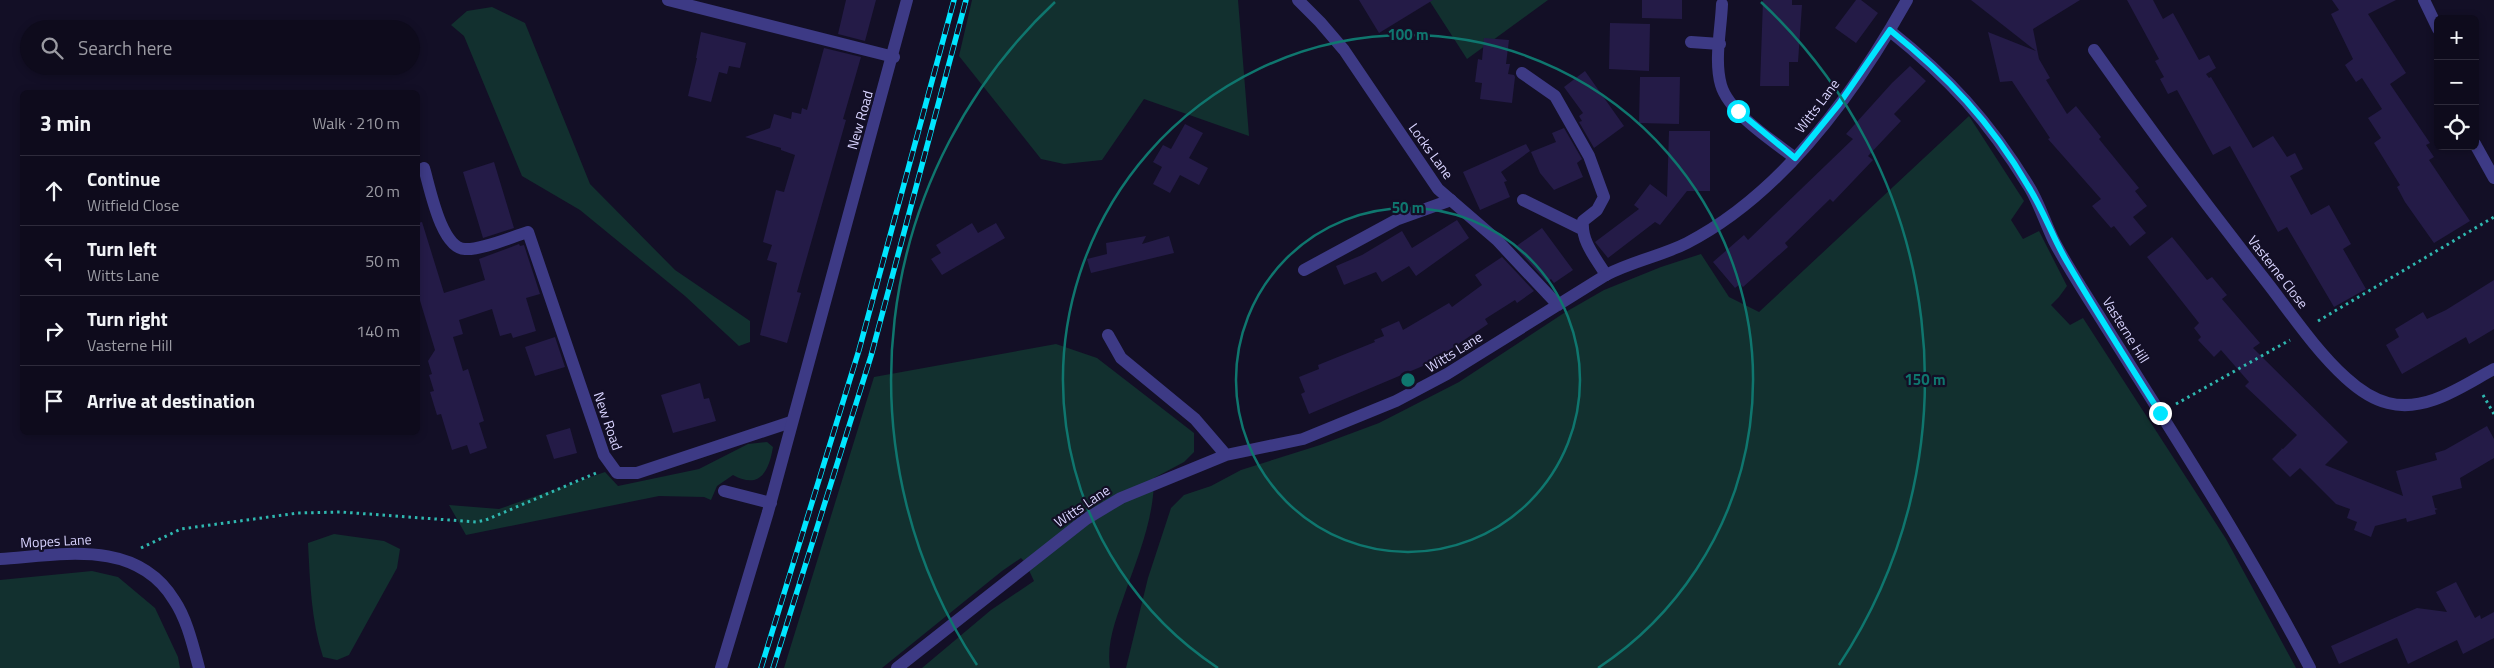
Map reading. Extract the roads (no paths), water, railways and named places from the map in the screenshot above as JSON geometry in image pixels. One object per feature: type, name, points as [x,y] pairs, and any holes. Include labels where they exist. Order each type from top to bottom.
[{"type":"street","points":[[668,0],[894,57]]},
{"type":"street","name":"New Road","points":[[721,668],[770,503],[894,57],[907,0]]},
{"type":"street","name":"Locks Lane","points":[[1298,0],[1344,50],[1431,179],[1451,200],[1497,240],[1558,305]]},
{"type":"street","name":"Witts Lane","points":[[897,668],[1086,519],[1121,498],[1226,455],[1303,439],[1396,401],[1447,374],[1606,275],[1631,262],[1686,244],[1723,222],[1763,190],[1795,158],[1839,104],[1890,30],[1907,0]]},
{"type":"street","points":[[2424,0],[2434,21]]},
{"type":"street","points":[[1722,4],[1720,76],[1726,96],[1745,117],[1795,158]]},
{"type":"street","name":"Vasterne Hill","points":[[1890,30],[1931,63],[1962,95],[1992,132],[2029,186],[2059,248],[2228,520],[2277,604],[2310,668]]},
{"type":"street","points":[[1691,42],[1720,44]]},
{"type":"street","name":"Vasterne Close","points":[[2094,50],[2206,205],[2304,329],[2354,386],[2375,398],[2389,403],[2403,405],[2424,404],[2494,369]]},
{"type":"street","points":[[1522,73],[1555,96],[1589,156],[1603,191],[1602,201],[1597,210],[1583,221],[1582,229],[1586,243],[1606,275]]},
{"type":"street","points":[[2478,150],[2494,178]]},
{"type":"street","name":"New Road","points":[[424,168],[445,234],[457,247],[476,248],[528,232],[604,456],[611,467],[622,474],[637,473],[791,422]]},
{"type":"street","points":[[1304,270],[1398,219],[1451,200]]},
{"type":"street","points":[[1523,200],[1582,229]]},
{"type":"street","points":[[1108,335],[1121,358],[1195,419],[1226,455]]},
{"type":"street","points":[[724,491],[770,503]]},
{"type":"street","name":"Mopes Lane","points":[[0,559],[80,553],[101,554],[122,558],[141,567],[157,579],[175,600],[199,668]]},
{"type":"railway","points":[[761,668],[859,350],[954,0]]},
{"type":"railway","points":[[773,668],[871,356],[966,0]]}]
